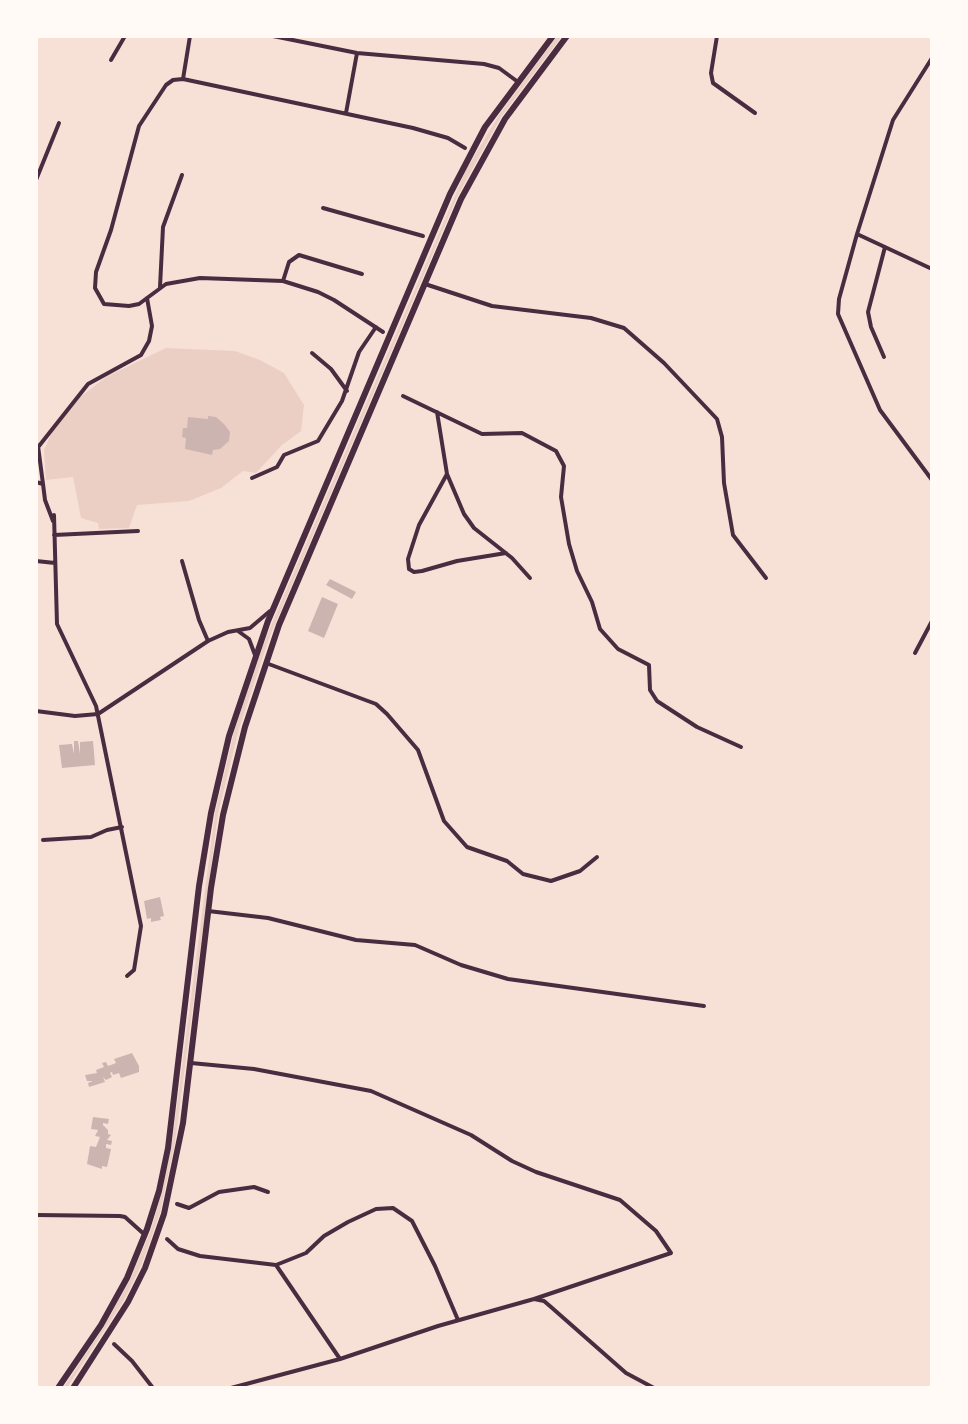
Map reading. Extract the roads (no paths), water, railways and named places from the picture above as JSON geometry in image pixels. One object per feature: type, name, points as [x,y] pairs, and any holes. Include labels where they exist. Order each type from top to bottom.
[{"type":"highway","points":[[58,1388],[110,1309],[134,1263],[159,1191],[168,1148],[199,886],[211,813],[226,747],[256,656],[450,194],[485,127],[553,36]]},
{"type":"highway","points":[[73,1388],[128,1302],[158,1233],[177,1160],[208,911],[227,795],[241,739],[266,663],[294,589],[461,199],[505,119],[567,36]]},
{"type":"street","points":[[111,60],[125,36]]},
{"type":"street","points":[[183,79],[190,36]]},
{"type":"street","points":[[273,36],[357,53],[484,64],[499,68],[518,82]]},
{"type":"street","points":[[320,44],[321,36]]},
{"type":"street","points":[[717,36],[711,73],[713,83],[755,113]]},
{"type":"street","points":[[346,113],[357,53]]},
{"type":"street","points":[[932,58],[893,120],[857,234],[839,299],[838,314],[880,410],[932,480]]},
{"type":"street","points":[[383,332],[318,292],[283,281],[210,278],[160,287],[147,298],[129,306],[104,304],[95,288],[96,272],[111,230],[139,126],[166,85],[183,79],[439,135],[465,148]]},
{"type":"street","points":[[36,180],[59,123]]},
{"type":"street","points":[[160,287],[163,227],[182,175]]},
{"type":"street","points":[[323,208],[423,236]]},
{"type":"street","points":[[857,234],[932,269]]},
{"type":"street","points":[[884,357],[868,312],[885,247]]},
{"type":"street","points":[[283,281],[289,262],[299,255],[362,274]]},
{"type":"street","points":[[425,284],[492,306],[591,318],[624,328],[664,363],[717,419],[722,437],[724,483],[733,535],[766,578]]},
{"type":"street","points":[[127,976],[134,970],[141,926],[98,714],[57,624],[54,518],[45,500],[37,445],[88,384],[141,355],[149,341],[152,326],[147,298]]},
{"type":"street","points":[[252,478],[277,467],[284,455],[318,441],[347,391],[359,352],[376,327]]},
{"type":"street","points":[[312,353],[331,369],[347,391]]},
{"type":"street","points":[[403,396],[482,434],[522,433],[556,451],[564,466],[561,497],[569,544],[600,629],[618,649],[649,665],[650,690],[657,701],[697,727],[741,747]]},
{"type":"street","points":[[437,412],[447,474],[464,514],[474,528],[506,553],[530,578]]},
{"type":"street","points":[[447,474],[419,525],[408,559],[409,569],[422,571],[457,561],[506,553]]},
{"type":"street","points":[[36,482],[43,484]]},
{"type":"street","points":[[54,535],[138,531]]},
{"type":"street","points":[[36,561],[55,563]]},
{"type":"street","points":[[182,561],[208,641]]},
{"type":"street","points":[[36,711],[75,716],[98,714],[208,641],[257,624],[276,604]]},
{"type":"street","points":[[915,653],[932,621]]},
{"type":"street","points":[[236,630],[246,636],[256,656]]},
{"type":"street","points":[[266,663],[376,704],[387,714],[418,750],[444,821],[467,847],[507,861],[523,874],[551,881],[580,871],[597,857]]},
{"type":"street","points":[[43,840],[91,837],[122,827]]},
{"type":"street","points":[[208,911],[268,918],[356,940],[415,945],[483,973],[508,979],[704,1006]]},
{"type":"street","points":[[191,1063],[254,1069],[371,1091],[471,1135],[536,1172],[620,1200],[656,1231],[671,1253],[340,1359],[231,1388]]},
{"type":"street","points":[[177,1204],[189,1208],[219,1192],[254,1187],[268,1192]]},
{"type":"street","points":[[167,1239],[178,1249],[200,1256],[276,1265],[306,1253],[324,1236],[348,1222],[376,1209],[393,1208],[412,1221],[458,1320]]},
{"type":"street","points":[[36,1215],[120,1216],[145,1235]]},
{"type":"street","points":[[276,1265],[340,1359]]},
{"type":"street","points":[[534,1299],[544,1301],[626,1373],[654,1388]]},
{"type":"street","points":[[114,1344],[153,1388]]}]
